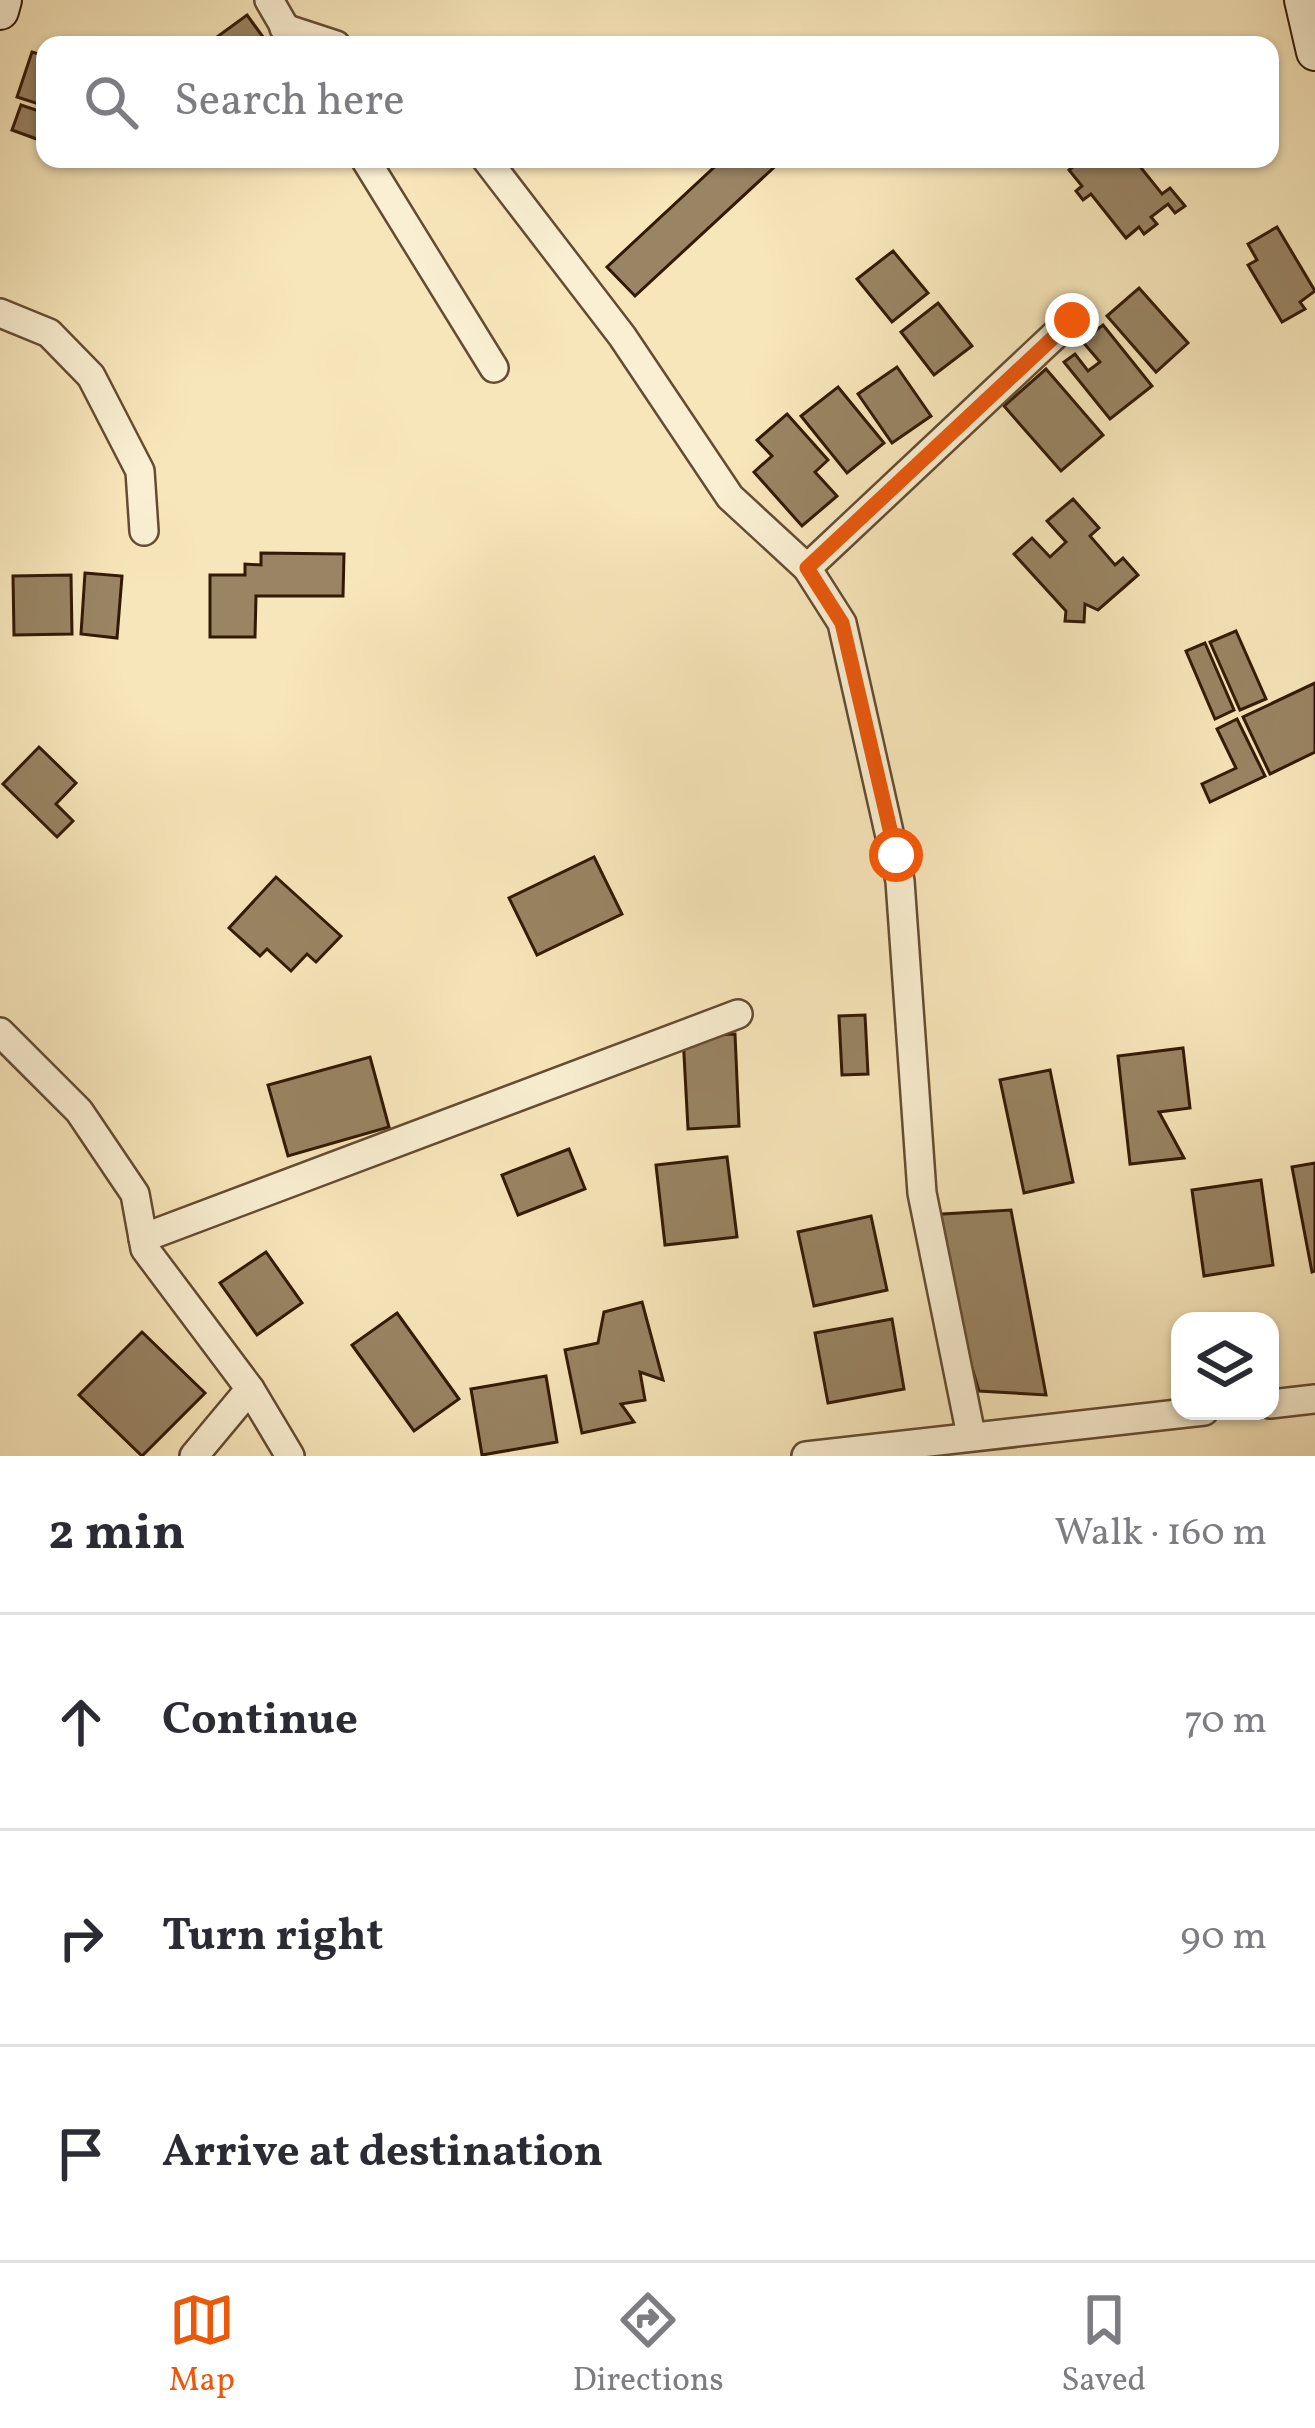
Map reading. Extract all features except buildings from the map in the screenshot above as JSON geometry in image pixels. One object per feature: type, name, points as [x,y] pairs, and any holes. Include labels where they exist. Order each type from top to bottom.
[{"type":"main road","points":[[0,11],[3,0]]},
{"type":"main road","points":[[1303,0],[1315,52]]},
{"type":"street","points":[[269,0],[290,36]]},
{"type":"street","points":[[371,168],[494,368]]},
{"type":"street","points":[[493,168],[622,336],[730,497],[807,568],[842,623],[896,855],[922,1192],[971,1435]]},
{"type":"street","points":[[0,313],[49,333],[91,376],[140,471],[144,531]]},
{"type":"street","points":[[807,568],[1072,320]]},
{"type":"street","points":[[143,1238],[738,1014]]},
{"type":"street","points":[[0,1033],[79,1111],[135,1194],[152,1260],[250,1389],[290,1456]]},
{"type":"street","points":[[194,1456],[250,1389]]},
{"type":"street","points":[[1279,1403],[1315,1400]]},
{"type":"street","points":[[806,1456],[1171,1414]]},
{"type":"route","points":[[896,855],[842,623],[827,592],[807,568],[1072,320]]}]
